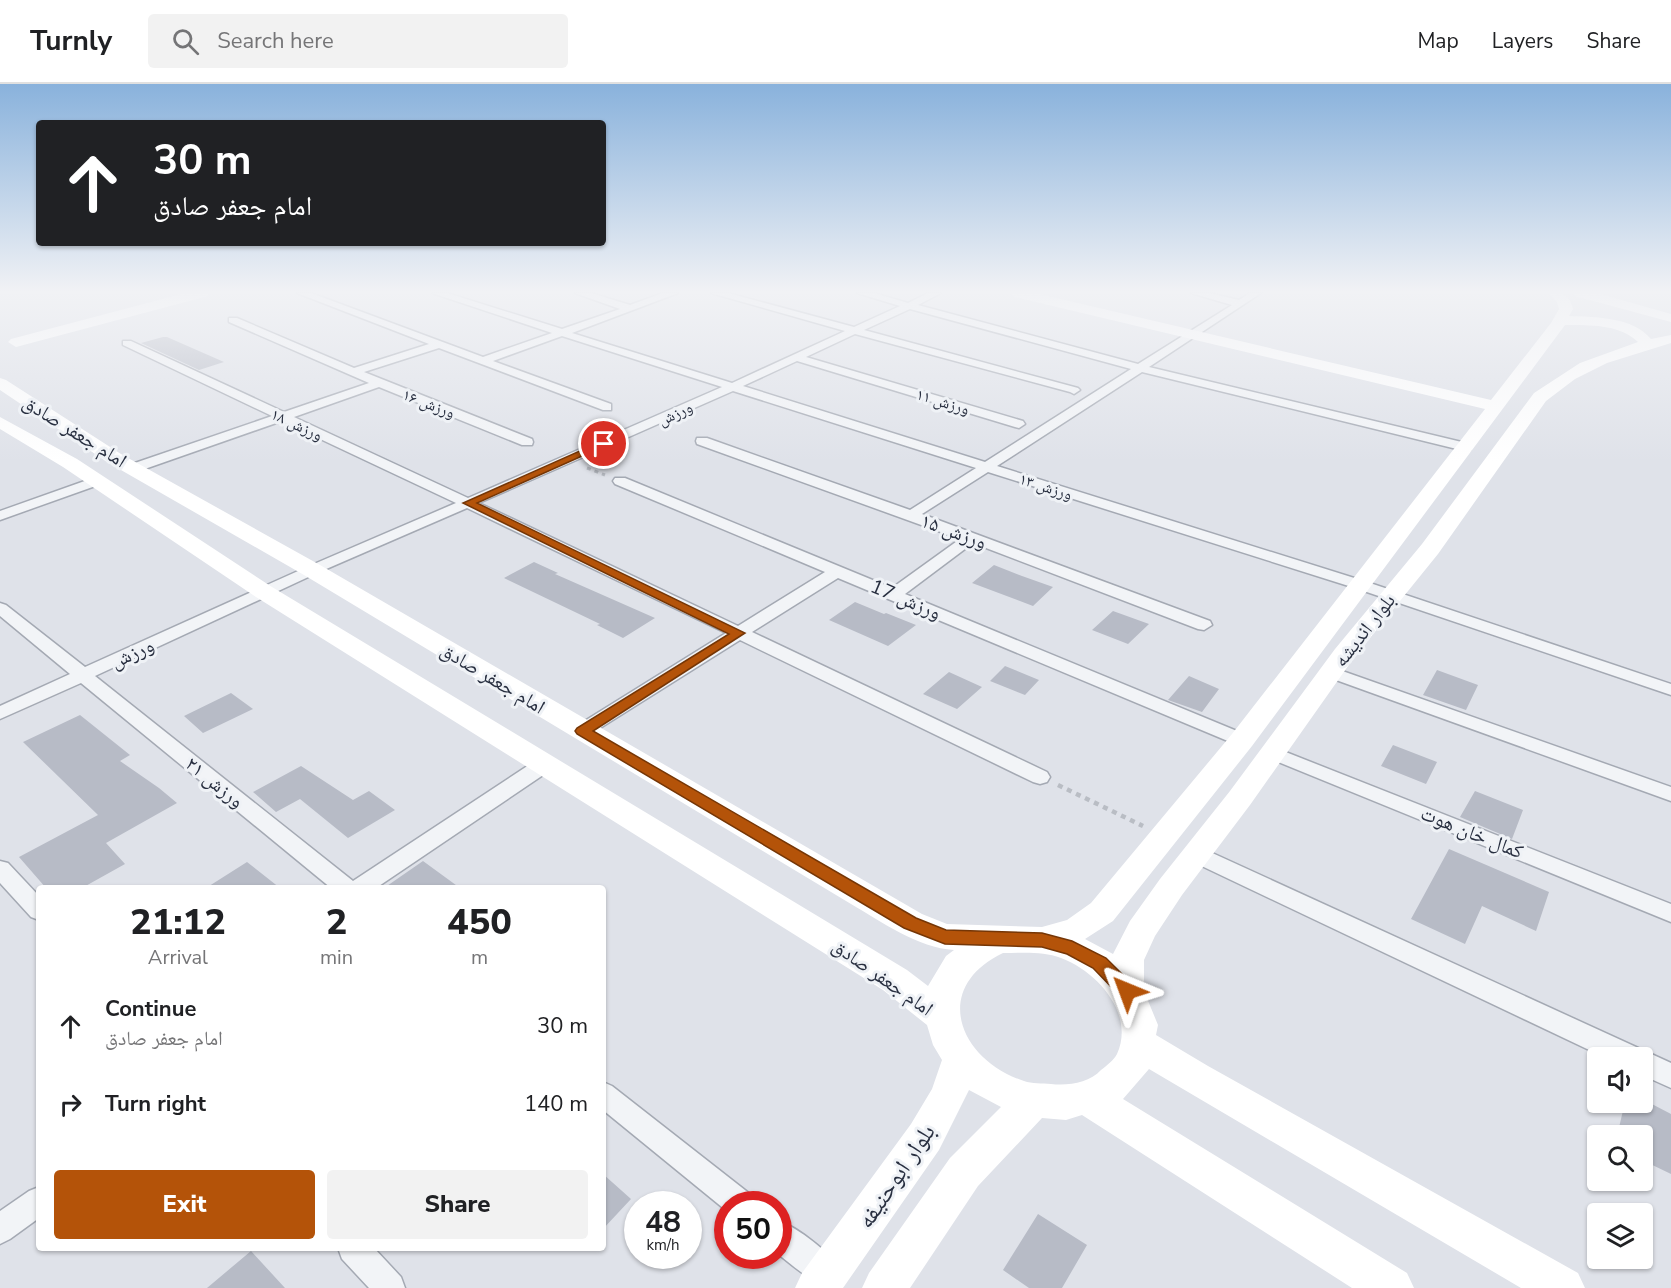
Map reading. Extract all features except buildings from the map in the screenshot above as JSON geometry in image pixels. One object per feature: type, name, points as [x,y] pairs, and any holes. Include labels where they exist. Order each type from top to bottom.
[{"type":"street","name":"ورزش ۱۸","points":[[140,349],[468,503],[1040,777]]},
{"type":"street","name":"ورزش ۱۶","points":[[300,349],[527,442]]},
{"type":"street","points":[[352,372],[424,349]]},
{"type":"street","points":[[455,349],[606,407]]},
{"type":"street","points":[[485,360],[516,349]]},
{"type":"street","name":"ورزش ۱۳","points":[[616,349],[1360,585],[1671,690]]},
{"type":"street","name":"ورزش","points":[[0,713],[312,570],[817,349]]},
{"type":"street","points":[[919,349],[1074,390]]},
{"type":"street","points":[[1070,349],[1465,447]]},
{"type":"street","points":[[911,515],[988,468],[1169,349]]},
{"type":"street","points":[[1271,349],[1499,401]]},
{"type":"street","name":"بلوار اندیشه","points":[[1042,940],[1078,929],[1102,912],[1242,740],[1538,349]]},
{"type":"street","name":"بلوار اندیشه","points":[[1127,991],[1127,960],[1142,930],[1331,672],[1430,549],[1540,397],[1556,383],[1579,369],[1630,349]]},
{"type":"street","name":"ورزش ۱۱","points":[[798,358],[1019,424]]},
{"type":"street","name":"امام جعفر صادق","points":[[0,383],[124,463],[312,570],[910,923],[945,937],[999,940]]},
{"type":"street","points":[[70,463],[104,470],[283,417],[379,383]]},
{"type":"street","name":"امام جعفر صادق","points":[[0,422],[70,463],[264,592],[895,980],[942,1017]]},
{"type":"street","name":"ورزش ۱۵","points":[[702,441],[972,537],[1204,625]]},
{"type":"street","points":[[0,516],[131,479],[167,488]]},
{"type":"street","name":"ورزش 17","points":[[620,481],[1242,740]]},
{"type":"street","points":[[895,594],[972,537]]},
{"type":"street","points":[[582,731],[838,571]]},
{"type":"street","name":"ورزش ۲۱","points":[[0,608],[342,885]]},
{"type":"street","points":[[1331,672],[1671,794]]},
{"type":"street","name":"کمال خان هوت","points":[[1273,753],[1671,913]]},
{"type":"street","points":[[364,885],[545,764]]},
{"type":"street","points":[[1197,854],[1609,1047]]},
{"type":"street","points":[[0,869],[36,908]]},
{"type":"street","points":[[999,940],[1042,940],[1072,948],[1100,963],[1127,991],[1140,1024],[1134,1062],[1107,1090],[1066,1103],[1020,1098],[979,1077],[951,1045],[942,1017],[944,990],[958,966],[982,948],[999,940]]},
{"type":"street","points":[[1137,1042],[1195,1078],[1563,1288]]},
{"type":"street","name":"بلوار ابوحنیفه","points":[[823,1281],[925,1137],[949,1095],[961,1057]]},
{"type":"street","points":[[1653,1067],[1671,1076]]},
{"type":"street","points":[[606,1096],[724,1191]]},
{"type":"street","points":[[1086,1097],[1392,1288]]},
{"type":"street","points":[[884,1288],[964,1172],[1034,1100]]},
{"type":"street","points":[[0,1229],[36,1203]]},
{"type":"street","points":[[792,1249],[823,1281]]},
{"type":"street","points":[[356,1251],[390,1288]]},
{"type":"path","points":[[568,460],[620,481]]},
{"type":"path","points":[[1040,777],[1165,836]]},
{"type":"route","points":[[604,444],[468,503],[738,633],[582,731],[910,923],[945,937],[1042,940],[1072,948],[1100,963],[1127,991]]}]
